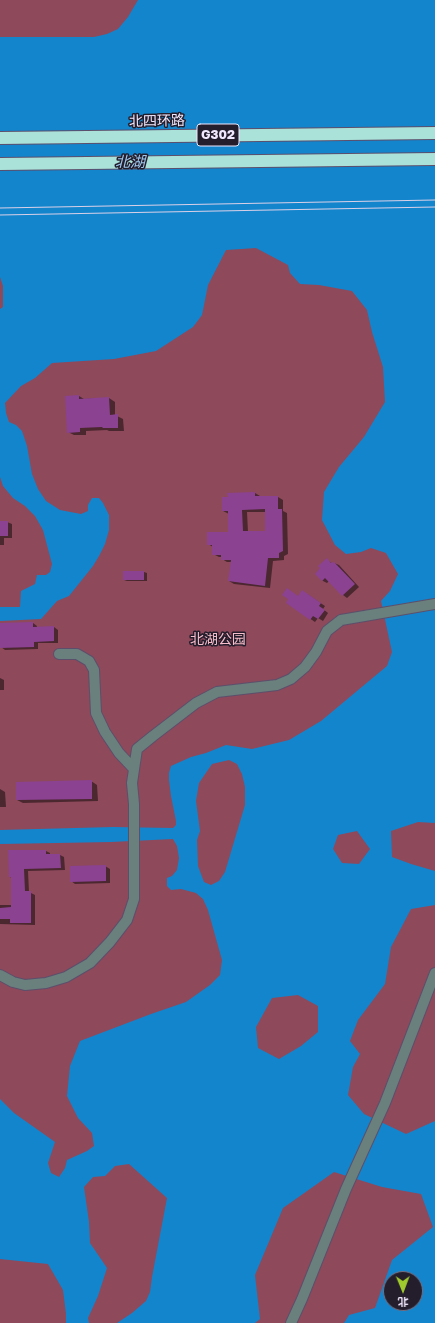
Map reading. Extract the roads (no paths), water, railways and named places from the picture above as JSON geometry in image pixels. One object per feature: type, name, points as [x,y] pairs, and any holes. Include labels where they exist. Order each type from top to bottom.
[{"type":"highway","name":"北四环路","points":[[0,138],[435,132]]},
{"type":"highway","name":"G302","points":[[0,164],[435,159]]},
{"type":"street","points":[[0,975],[13,982],[25,985],[46,983],[66,978],[90,962],[110,942],[127,920],[134,899],[134,804],[132,783],[137,749],[196,703],[217,692],[277,685],[291,679],[304,667],[316,652],[327,631],[341,620],[435,604]]},
{"type":"street","points":[[58,654],[77,654],[89,661],[94,670],[96,713],[105,732],[119,753],[134,769]]},
{"type":"street","points":[[290,1323],[302,1299],[346,1189],[385,1103],[435,973]]},
{"type":"water","name":"北湖","points":[[138,0],[435,0],[435,823],[418,822],[391,831],[392,857],[435,871],[435,905],[411,909],[391,947],[385,984],[358,1020],[350,1041],[360,1054],[353,1067],[348,1095],[364,1114],[406,1134],[435,1121],[435,1323],[344,1323],[349,1315],[375,1308],[383,1285],[383,1311],[423,1311],[423,1271],[388,1271],[392,1260],[433,1227],[421,1194],[382,1187],[334,1172],[283,1208],[255,1275],[260,1319],[255,1323],[117,1323],[146,1301],[150,1292],[167,1198],[129,1164],[115,1166],[105,1176],[93,1177],[84,1187],[89,1222],[90,1243],[107,1268],[98,1296],[88,1318],[89,1323],[66,1323],[63,1290],[48,1264],[0,1259],[0,1099],[14,1113],[55,1142],[48,1163],[51,1173],[59,1177],[65,1168],[67,1160],[87,1151],[94,1146],[92,1133],[78,1118],[67,1096],[70,1066],[80,1041],[186,1002],[210,985],[220,975],[222,960],[208,910],[203,899],[196,893],[181,889],[171,890],[167,886],[167,878],[172,876],[177,870],[179,858],[177,846],[173,839],[111,842],[0,844],[0,830],[113,827],[173,828],[176,825],[176,821],[169,780],[171,766],[191,757],[226,745],[252,749],[289,740],[321,721],[387,666],[392,652],[381,601],[390,591],[398,574],[386,553],[371,548],[361,552],[346,554],[335,545],[322,520],[324,492],[339,467],[364,437],[385,402],[383,367],[367,310],[352,291],[319,285],[300,284],[290,273],[288,265],[256,248],[226,250],[208,285],[202,315],[193,327],[156,351],[114,359],[52,363],[35,378],[21,386],[5,403],[9,422],[16,425],[22,431],[27,446],[32,474],[38,489],[46,501],[60,510],[81,514],[88,511],[88,505],[92,498],[99,498],[109,515],[109,530],[105,544],[93,566],[69,596],[57,601],[41,619],[0,621],[0,607],[20,607],[21,591],[35,584],[37,575],[46,575],[50,572],[52,564],[43,530],[35,516],[25,506],[13,498],[3,486],[0,477],[0,309],[3,307],[3,286],[0,277],[0,37],[94,37],[107,34],[118,29],[128,17]],"holes":[[[229,760],[237,764],[242,774],[245,787],[245,805],[225,872],[219,881],[211,885],[204,882],[198,866],[197,840],[200,831],[196,801],[199,783],[212,764]],[[357,831],[370,849],[359,864],[342,863],[333,849],[338,835]],[[298,995],[318,1006],[318,1032],[301,1046],[279,1059],[258,1048],[256,1027],[272,998]]]},
{"type":"tram line","points":[[0,208],[435,200]]},
{"type":"tram line","points":[[0,215],[435,207]]},
{"type":"park label","name":"北湖公园","points":[[218,640]]}]
